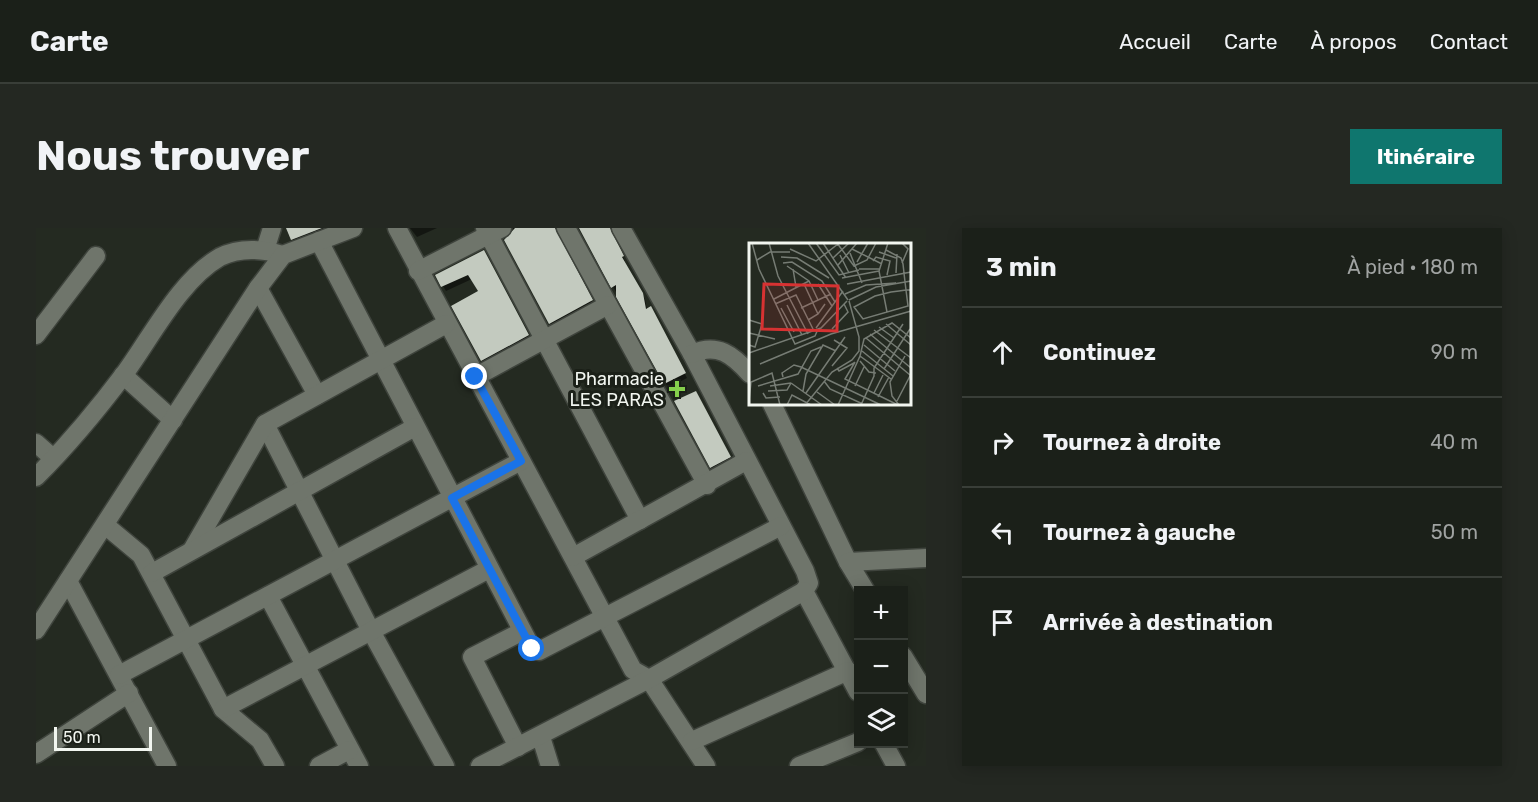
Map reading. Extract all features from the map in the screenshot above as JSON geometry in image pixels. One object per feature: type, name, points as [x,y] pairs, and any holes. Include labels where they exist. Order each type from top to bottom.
[{"type":"street","points":[[37,627],[258,288],[274,253],[272,228]]},
{"type":"street","points":[[36,477],[123,375],[197,274],[222,256],[249,250],[274,253],[319,242],[353,228]]},
{"type":"street","points":[[397,228],[446,324],[633,670],[649,679],[692,741],[706,766]]},
{"type":"street","points":[[566,228],[707,485]]},
{"type":"street","points":[[480,766],[649,679],[804,591],[809,583],[805,571],[692,354],[621,228]]},
{"type":"street","points":[[418,271],[492,231],[543,339],[640,520]]},
{"type":"street","points":[[319,242],[521,632],[532,649],[540,651],[781,526]]},
{"type":"street","points":[[36,335],[96,256]]},
{"type":"street","points":[[258,288],[317,395]]},
{"type":"street","points":[[475,377],[608,304]]},
{"type":"street","points":[[192,550],[266,424],[446,324]]},
{"type":"street","points":[[692,354],[706,348],[719,349],[749,373]]},
{"type":"street","points":[[123,375],[173,420]]},
{"type":"street","points":[[772,405],[848,562],[862,586]]},
{"type":"street","points":[[266,424],[334,561],[445,766]]},
{"type":"street","points":[[152,573],[415,427]]},
{"type":"street","points":[[36,443],[53,459]]},
{"type":"street","points":[[119,675],[521,461]]},
{"type":"street","points":[[573,557],[707,485],[746,461]]},
{"type":"street","points":[[105,525],[135,548],[152,573],[223,710],[260,740],[275,766]]},
{"type":"street","points":[[848,562],[926,558]]},
{"type":"street","points":[[223,710],[489,569]]},
{"type":"street","points":[[68,581],[167,766]]},
{"type":"street","points":[[804,591],[854,684]]},
{"type":"street","points":[[268,596],[359,766]]},
{"type":"street","points":[[518,747],[472,657],[521,632]]},
{"type":"street","points":[[908,664],[926,694]]},
{"type":"street","points":[[692,741],[848,671]]},
{"type":"street","points":[[36,754],[129,693]]},
{"type":"street","points":[[541,736],[550,766]]},
{"type":"street","points":[[799,766],[854,744]]},
{"type":"street","points":[[886,748],[896,766]]},
{"type":"street","points":[[319,766],[349,750]]},
{"type":"building","points":[[286,228],[322,228],[291,240]]},
{"type":"building","points":[[515,228],[555,228],[593,300],[549,324],[504,240]]},
{"type":"building","points":[[579,228],[610,228],[624,256],[622,257],[643,293],[646,309],[651,306],[686,373],[664,384],[616,297],[616,285],[611,288]]},
{"type":"building","points":[[484,250],[529,335],[481,361],[451,306],[478,291],[468,275],[441,287],[435,275]]},
{"type":"building","points":[[696,391],[731,457],[710,468],[674,401]]},
{"type":"place","name":"Pharmacie LES PARAS","points":[[677,389]]},
{"type":"route","points":[[475,377],[521,461],[452,498],[532,649]]}]
